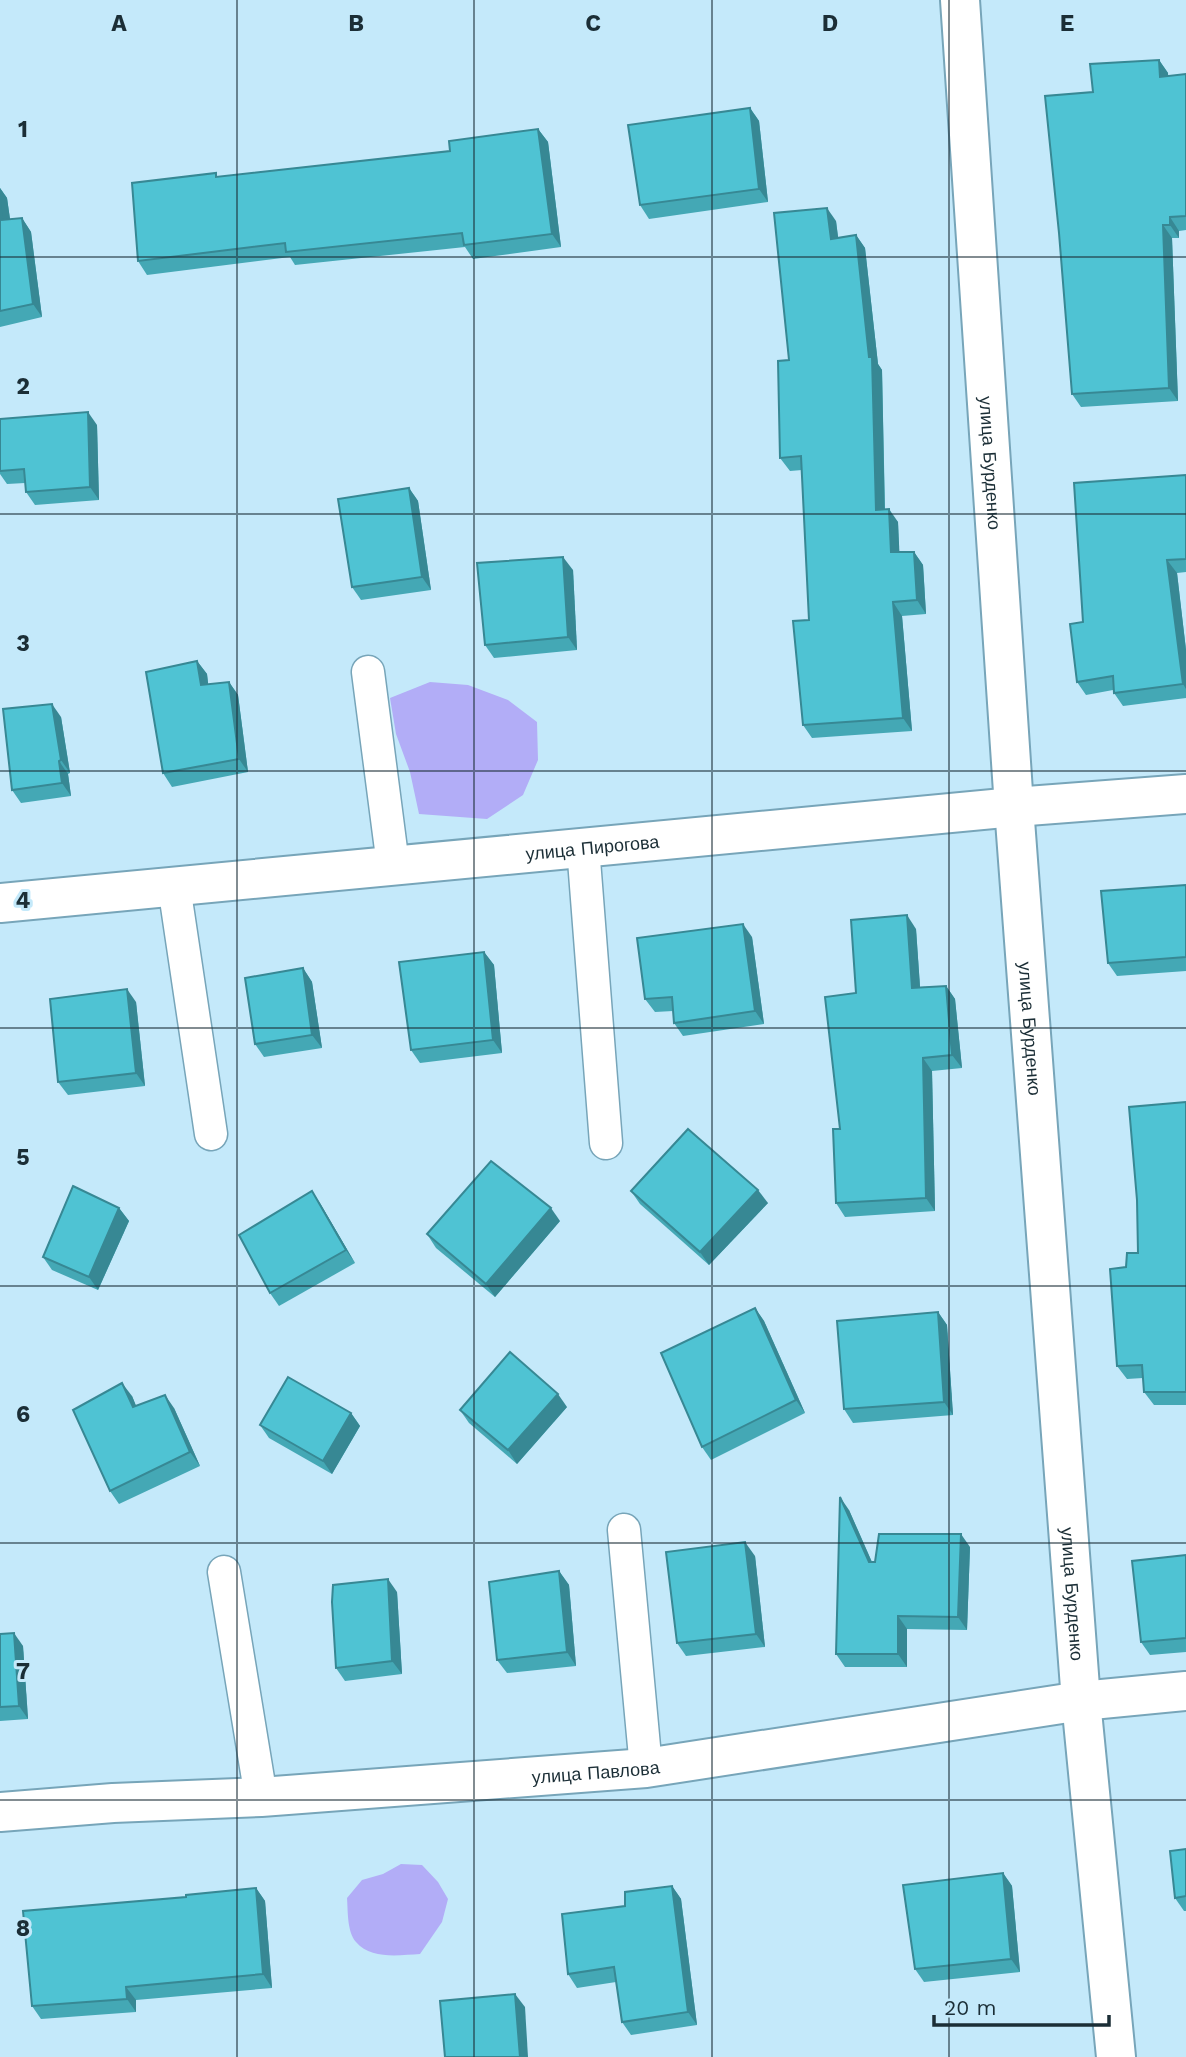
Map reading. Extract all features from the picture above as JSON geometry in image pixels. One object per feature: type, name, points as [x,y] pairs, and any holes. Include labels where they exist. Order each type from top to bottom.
[{"type":"street","name":"улица Бурденко","points":[[960,0],[1014,807],[1081,1702],[1116,2057]]},
{"type":"street","name":"улица Пирогова","points":[[0,902],[1014,807],[1186,794]]},
{"type":"street","name":"улица Павлова","points":[[0,1812],[261,1797],[646,1768],[1081,1702],[1186,1691]]},
{"type":"lane","points":[[368,672],[393,866]]},
{"type":"lane","points":[[583,847],[606,1143]]},
{"type":"lane","points":[[174,886],[211,1134]]},
{"type":"lane","points":[[624,1530],[646,1768]]},
{"type":"lane","points":[[224,1572],[261,1797]]},
{"type":"shaded area","points":[[430,682],[468,685],[508,700],[537,722],[538,760],[523,795],[487,819],[419,814],[410,772],[396,734],[390,698]]},
{"type":"shaded area","points":[[401,1864],[422,1865],[438,1882],[448,1899],[442,1922],[420,1954],[386,1955],[370,1952],[353,1938],[348,1921],[347,1898],[362,1880],[383,1874]]},
{"type":"building","points":[[1159,60],[1160,77],[1186,74],[1186,216],[1170,217],[1170,225],[1163,225],[1169,388],[1072,394],[1045,96],[1093,92],[1090,64]]},
{"type":"building","points":[[750,108],[759,189],[640,205],[628,125]]},
{"type":"building","points":[[538,129],[552,234],[464,245],[462,233],[286,252],[285,243],[138,261],[132,183],[216,173],[216,177],[450,151],[449,141]]},
{"type":"building","points":[[0,201],[2,220],[22,218],[33,304],[0,311]]},
{"type":"building","points":[[827,208],[831,239],[856,235],[869,357],[872,357],[876,510],[889,509],[891,552],[914,552],[917,600],[893,602],[903,718],[803,725],[793,621],[809,620],[801,456],[780,458],[778,361],[789,360],[774,213]]},
{"type":"building","points":[[88,412],[90,487],[26,492],[24,469],[0,471],[0,419]]},
{"type":"building","points":[[1186,475],[1186,559],[1167,560],[1183,684],[1114,693],[1113,676],[1077,682],[1070,624],[1083,622],[1074,483]]},
{"type":"building","points":[[409,488],[422,577],[352,587],[338,499]]},
{"type":"building","points":[[563,557],[568,637],[485,645],[477,563]]},
{"type":"building","points":[[197,661],[201,685],[229,682],[239,759],[163,773],[146,672]]},
{"type":"building","points":[[52,704],[62,783],[12,790],[3,709]]},
{"type":"building","points":[[1186,885],[1186,957],[1108,963],[1101,891]]},
{"type":"building","points":[[907,915],[912,988],[946,986],[952,1055],[923,1058],[926,1198],[836,1203],[833,1129],[840,1129],[825,997],[856,993],[851,920]]},
{"type":"building","points":[[743,924],[755,1011],[674,1023],[672,997],[645,999],[637,938]]},
{"type":"building","points":[[484,952],[493,1040],[411,1050],[399,962]]},
{"type":"building","points":[[303,968],[312,1035],[255,1044],[245,978]]},
{"type":"building","points":[[127,989],[136,1073],[58,1082],[50,999]]},
{"type":"building","points":[[1186,1102],[1186,1392],[1144,1392],[1142,1365],[1117,1366],[1110,1269],[1126,1267],[1127,1253],[1138,1253],[1137,1200],[1129,1107]]},
{"type":"building","points":[[688,1129],[758,1190],[700,1252],[631,1191]]},
{"type":"building","points":[[491,1161],[551,1208],[486,1284],[427,1234]]},
{"type":"building","points":[[73,1186],[119,1208],[89,1277],[43,1257]]},
{"type":"building","points":[[312,1191],[346,1250],[270,1293],[239,1235]]},
{"type":"building","points":[[755,1308],[796,1400],[702,1447],[661,1353]]},
{"type":"building","points":[[938,1312],[944,1402],[844,1409],[837,1321]]},
{"type":"building","points":[[510,1352],[558,1394],[508,1450],[460,1410]]},
{"type":"building","points":[[288,1377],[351,1413],[323,1461],[260,1425]]},
{"type":"building","points":[[122,1383],[133,1407],[165,1395],[190,1452],[110,1491],[73,1410]]},
{"type":"building","points":[[840,1497],[869,1562],[875,1562],[879,1534],[961,1534],[958,1617],[898,1616],[898,1654],[836,1654]]},
{"type":"building","points":[[745,1542],[756,1634],[677,1643],[666,1552]]},
{"type":"building","points":[[1186,1555],[1186,1638],[1141,1642],[1132,1561]]},
{"type":"building","points":[[559,1571],[567,1652],[497,1660],[489,1582]]},
{"type":"building","points":[[388,1579],[392,1661],[336,1668],[333,1585]]},
{"type":"building","points":[[14,1633],[19,1706],[0,1707],[0,1634]]},
{"type":"building","points":[[1186,1849],[1186,1896],[1175,1898],[1170,1851]]},
{"type":"building","points":[[1003,1873],[1011,1959],[915,1969],[903,1885]]},
{"type":"building","points":[[672,1886],[688,2012],[622,2022],[614,1967],[568,1974],[562,1914],[625,1906],[625,1892]]},
{"type":"building","points":[[256,1888],[263,1974],[126,1987],[127,1999],[32,2006],[23,1911]]},
{"type":"building","points":[[515,1994],[520,2057],[445,2057],[440,2001]]}]
